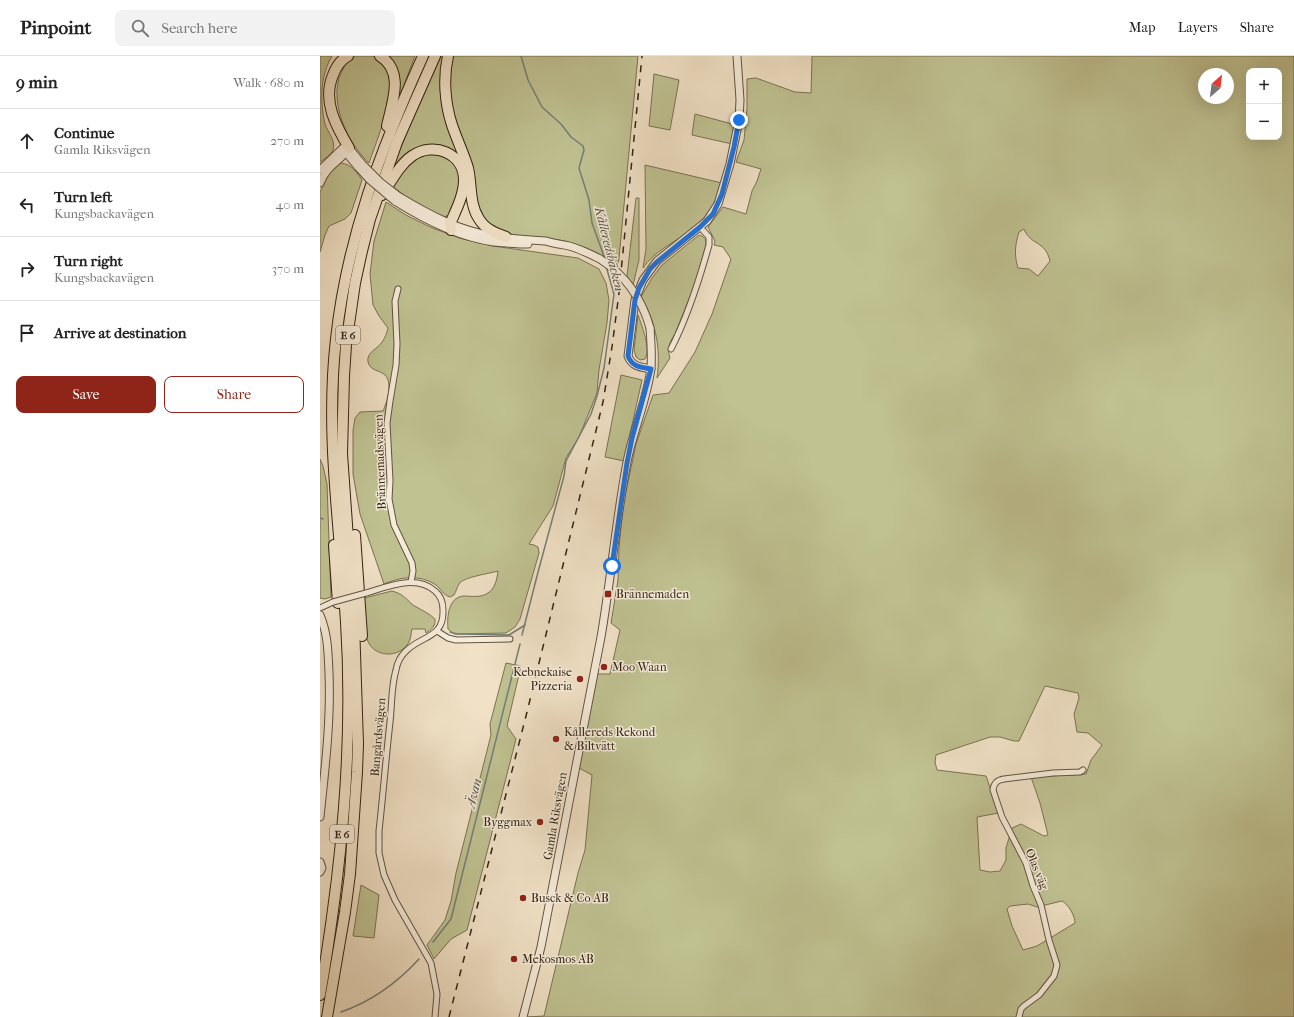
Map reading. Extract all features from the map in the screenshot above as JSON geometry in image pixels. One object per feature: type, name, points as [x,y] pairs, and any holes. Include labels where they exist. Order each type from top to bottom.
[{"type":"highway","points":[[336,56],[326,74],[323,87],[323,97],[327,122],[346,150]]},
{"type":"highway","points":[[346,150],[334,119],[328,93],[333,73],[338,64],[348,56]]},
{"type":"highway","points":[[379,161],[395,94],[394,75],[388,62],[380,56]]},
{"type":"highway","name":"E 6","points":[[320,995],[334,910],[344,816],[347,742],[346,624],[332,426],[333,375],[340,305],[360,216],[379,161],[404,98],[423,56]]},
{"type":"highway","name":"E 6","points":[[327,1017],[350,874],[362,695],[362,647],[355,537],[342,454],[344,376],[351,310],[362,251],[375,205],[397,142],[435,56]]},
{"type":"highway","points":[[448,56],[445,81],[448,110],[468,168],[474,209],[478,218],[489,230],[506,237]]},
{"type":"highway","points":[[375,205],[402,164],[422,150],[440,149],[448,152],[456,159],[461,166],[464,178],[464,187],[452,227]]},
{"type":"highway","points":[[452,227],[470,186]]},
{"type":"street","points":[[651,369],[636,366],[632,363],[628,356],[637,293],[643,280],[657,262],[700,227],[713,214],[718,204],[735,141],[739,120],[740,100],[737,56]]},
{"type":"street","name":"Gamla Riksvägen","points":[[346,150],[396,198],[452,227],[493,242],[552,244]]},
{"type":"street","points":[[320,170],[346,150]]},
{"type":"street","points":[[320,179],[346,150]]},
{"type":"street","name":"Gamla Riksvägen","points":[[452,227],[488,235],[546,241],[552,244],[571,247],[589,253],[600,259],[614,269],[631,288],[643,308],[650,328],[652,342],[651,369],[632,438],[627,463],[601,637],[544,935],[523,1017]]},
{"type":"street","points":[[671,349],[684,322],[695,292],[709,245],[709,237],[700,227]]},
{"type":"street","name":"Brännemadsvägen","points":[[398,289],[395,301],[397,344],[396,365],[387,423],[390,481],[389,499],[394,525],[412,563],[413,571],[411,582]]},
{"type":"street","points":[[320,608],[333,602],[366,593],[411,582],[417,582],[428,586],[439,594],[443,605],[443,612],[441,624],[437,631],[448,638],[456,640],[510,639]]},
{"type":"street","points":[[320,615],[328,644],[330,702],[329,729],[320,817]]},
{"type":"street","name":"Bangårdsvägen","points":[[435,1017],[437,994],[431,963],[395,900],[384,875],[379,853],[380,824],[392,689],[395,671],[404,652],[437,631]]},
{"type":"street","name":"Olas väg","points":[[1019,1017],[1021,1009],[1039,995],[1054,976],[1057,965],[1049,940],[1041,905],[1026,863],[1002,817],[993,786],[997,781],[1004,779],[1053,773],[1080,772],[1083,770]]},
{"type":"street","points":[[320,862],[322,868],[320,872]]},
{"type":"green space","points":[[321,56],[332,56],[323,80],[322,106],[325,124],[333,140],[334,146],[331,154],[320,162],[320,58]]},
{"type":"green space","points":[[355,56],[373,56],[384,63],[389,74],[390,88],[388,105],[369,163],[350,139],[343,125],[339,110],[337,94],[339,80],[344,67]]},
{"type":"green space","points":[[387,56],[415,56],[397,103]]},
{"type":"green space","points":[[441,56],[445,56],[443,67],[464,164],[431,145],[388,181],[407,132]]},
{"type":"green space","points":[[451,56],[638,56],[618,269],[597,253],[579,245],[553,239],[513,235],[495,228],[487,222],[481,214],[476,202],[452,108],[449,91]]},
{"type":"green space","points":[[812,56],[1294,56],[1294,1017],[528,1017],[544,1016],[578,873],[585,850],[592,775],[579,768],[597,674],[610,674],[620,630],[611,623],[618,580],[623,506],[636,444],[653,395],[669,393],[695,352],[712,314],[731,259],[723,247],[714,245],[715,241],[708,227],[723,207],[746,214],[752,191],[761,169],[736,162],[744,140],[747,109],[747,79],[756,78],[795,92],[811,93]],"holes":[[[1024,229],[1030,238],[1041,246],[1048,254],[1050,261],[1038,276],[1029,269],[1018,268],[1016,259],[1017,241],[1019,232]],[[1045,686],[1078,693],[1079,698],[1074,714],[1077,732],[1088,733],[1102,745],[1091,760],[1086,774],[1031,777],[1040,803],[1048,835],[1044,836],[1021,824],[1012,828],[1006,848],[1006,860],[1000,871],[990,872],[980,870],[977,817],[999,813],[986,776],[937,770],[935,762],[936,755],[990,737],[1000,737],[1019,741]],[[1062,901],[1071,911],[1075,923],[1037,946],[1023,950],[1012,926],[1007,909],[1010,906],[1028,904],[1037,907]]]},
{"type":"green space","points":[[654,74],[679,80],[670,130],[649,126]]},
{"type":"green space","points":[[695,114],[736,125],[732,144],[692,135]]},
{"type":"green space","points":[[424,153],[446,156],[455,164],[461,179],[452,212],[447,216],[441,217],[412,201],[392,186],[408,163]]},
{"type":"green space","points":[[341,163],[356,171],[362,180],[351,213],[345,219],[329,226],[320,252],[320,192],[329,174],[338,164]]},
{"type":"green space","points":[[645,165],[722,183],[713,205],[705,217],[694,228],[652,257],[643,268],[646,249]]},
{"type":"green space","points":[[636,198],[639,198],[639,260],[633,285],[627,276]]},
{"type":"green space","points":[[386,202],[406,215],[430,227],[459,238],[493,246],[578,258],[599,269],[606,283],[609,300],[597,393],[579,437],[566,458],[553,506],[529,544],[538,547],[539,553],[520,619],[515,627],[506,633],[454,634],[448,629],[448,614],[454,600],[463,596],[485,595],[494,586],[498,571],[465,579],[458,585],[454,595],[450,597],[436,585],[423,579],[403,578],[384,584],[360,514],[353,474],[353,431],[355,418],[360,412],[383,411],[388,398],[389,388],[389,383],[385,375],[373,369],[368,362],[370,353],[383,340],[388,328],[373,305],[370,274],[374,241]]},
{"type":"green space","points":[[699,235],[705,238],[706,245],[695,284],[670,343],[670,358],[657,378],[658,346],[654,326],[641,297],[652,278],[662,265]]},
{"type":"green space","points":[[638,315],[642,325],[647,349],[645,359],[640,360],[636,357],[634,350]]},
{"type":"green space","points":[[621,375],[642,380],[624,461],[605,457]]},
{"type":"green space","points":[[320,459],[327,484],[331,597],[325,599],[320,598]]},
{"type":"green space","points":[[392,591],[406,598],[413,605],[430,615],[435,619],[435,624],[430,631],[426,633],[425,629],[412,629],[410,640],[405,648],[393,654],[387,654],[375,650],[367,639],[364,598]]},
{"type":"green space","points":[[506,663],[521,666],[507,726],[516,739],[467,930],[451,939],[434,959],[427,945],[445,920],[451,901],[456,873],[491,735],[490,724]]},
{"type":"green space","points":[[361,885],[379,895],[374,938],[353,936]]},
{"type":"waterway","name":"Kålleredsbäcken","points":[[521,56],[528,80],[542,107],[561,124],[571,137],[583,146],[584,150],[579,168],[589,200],[592,223],[605,259]]},
{"type":"waterway","name":"Kålleredsbäcken","points":[[522,635],[564,476],[566,461],[591,414],[604,368],[614,294],[606,266]]},
{"type":"waterway","points":[[450,632],[457,634],[509,635],[525,625]]},
{"type":"waterway","name":"Ävan","points":[[433,942],[451,919],[520,644]]},
{"type":"waterway","name":"Ävan","points":[[341,1012],[353,1008],[374,997],[402,976],[419,959]]},
{"type":"railway","points":[[449,1017],[526,716],[603,402],[619,293],[642,56]]},
{"type":"place","name":"Brännemaden","points":[[608,594]]},
{"type":"place","name":"Moo Waan","points":[[604,667]]},
{"type":"place","name":"Kebnekaise Pizzeria","points":[[580,679]]},
{"type":"place","name":"Kållereds Rekond & Biltvätt","points":[[556,739]]},
{"type":"place","name":"Byggmax","points":[[540,822]]},
{"type":"place","name":"Busck & Co AB","points":[[523,898]]},
{"type":"place","name":"Mekosmos AB","points":[[514,959]]},
{"type":"route","points":[[612,566],[627,463],[632,438],[651,369],[636,366],[632,363],[628,356],[635,300],[643,280],[650,269],[707,221],[713,214],[722,194],[737,135],[739,120]]}]
